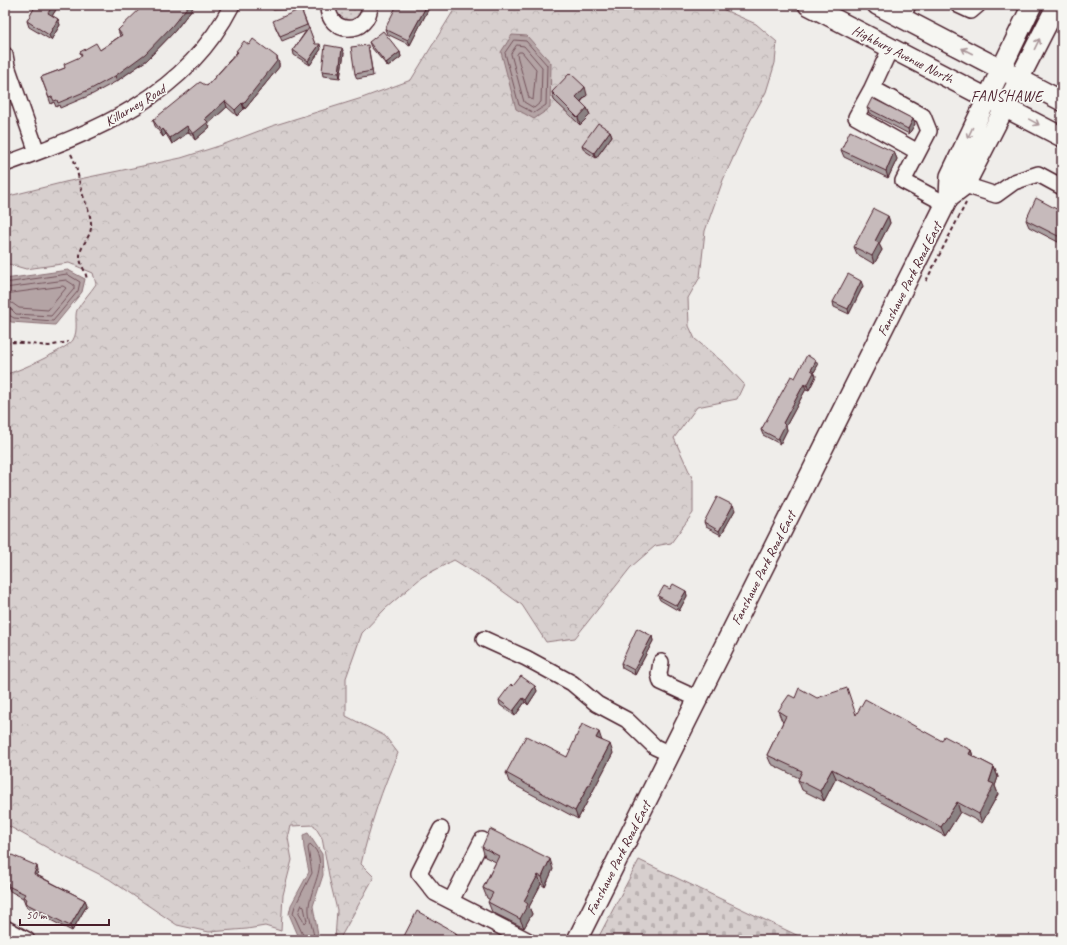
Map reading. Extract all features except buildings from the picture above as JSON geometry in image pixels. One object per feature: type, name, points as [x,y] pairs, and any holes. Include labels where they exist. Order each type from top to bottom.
[{"type":"main road","name":"Highbury Avenue North","points":[[808,5],[1062,137]]},
{"type":"main road","points":[[877,5],[905,11],[1001,69],[1062,101]]},
{"type":"main road","name":"Fanshawe Park Road East","points":[[577,940],[948,200],[950,176],[1032,5]]},
{"type":"main road","name":"Fanshawe Park Road East","points":[[948,200],[965,185],[1057,5]]},
{"type":"street","name":"Killarney Road","points":[[5,164],[109,123],[171,83],[196,58],[232,5]]},
{"type":"street","points":[[328,5],[328,13],[331,20],[342,28],[349,29],[356,27],[367,19],[370,5]]},
{"type":"street","points":[[958,5],[971,11],[978,5]]},
{"type":"street","points":[[891,47],[872,88],[856,117],[889,119],[922,116],[929,131],[903,181],[948,200]]},
{"type":"street","points":[[5,55],[7,66],[37,152]]},
{"type":"street","points":[[872,88],[889,119],[918,152]]},
{"type":"street","points":[[965,185],[996,195],[1014,182],[1038,174],[1062,187]]},
{"type":"street","points":[[484,639],[526,658],[572,683],[597,704],[627,720],[655,747],[670,754]]},
{"type":"street","points":[[661,662],[659,674],[661,682],[698,699]]},
{"type":"street","points":[[441,829],[419,873],[435,893],[527,940]]},
{"type":"street","points":[[451,901],[482,840]]},
{"type":"street","points":[[5,928],[27,940]]},
{"type":"path","points":[[70,152],[75,162],[81,189],[90,214],[91,228],[80,258],[87,280]]},
{"type":"path","points":[[5,344],[13,342],[50,346],[68,342]]},
{"type":"green space","points":[[335,5],[363,5],[362,12],[359,17],[349,21],[340,17],[336,12]]},
{"type":"green space","points":[[457,5],[713,5],[756,24],[777,42],[775,63],[766,92],[748,125],[723,180],[705,231],[700,277],[688,298],[689,326],[695,339],[725,364],[744,384],[737,399],[697,407],[674,438],[693,480],[693,513],[671,543],[655,546],[631,567],[575,638],[546,642],[522,605],[490,582],[454,560],[422,577],[385,609],[362,633],[346,678],[346,716],[385,736],[398,753],[377,807],[361,864],[374,877],[339,940],[335,940],[337,910],[322,838],[314,825],[291,826],[288,838],[292,860],[283,895],[281,931],[265,926],[209,932],[177,925],[109,879],[55,852],[5,824],[5,374],[19,370],[41,360],[69,344],[73,340],[76,332],[77,310],[96,284],[93,273],[69,263],[26,269],[5,263],[5,197],[65,182],[181,158],[222,145],[272,126],[362,98],[411,80]]},
{"type":"green space","points":[[639,860],[807,940],[597,940]]},
{"type":"water","points":[[512,35],[527,36],[551,63],[550,108],[534,119],[516,109],[501,52]]},
{"type":"water","points":[[68,270],[85,279],[82,292],[55,325],[11,322],[5,315],[5,279]]},
{"type":"water","points":[[308,833],[322,854],[323,875],[313,906],[319,940],[300,940],[289,914],[291,905],[309,872],[303,835]]},
{"type":"district","name":"FANSHAWE","points":[[1007,96]]}]
